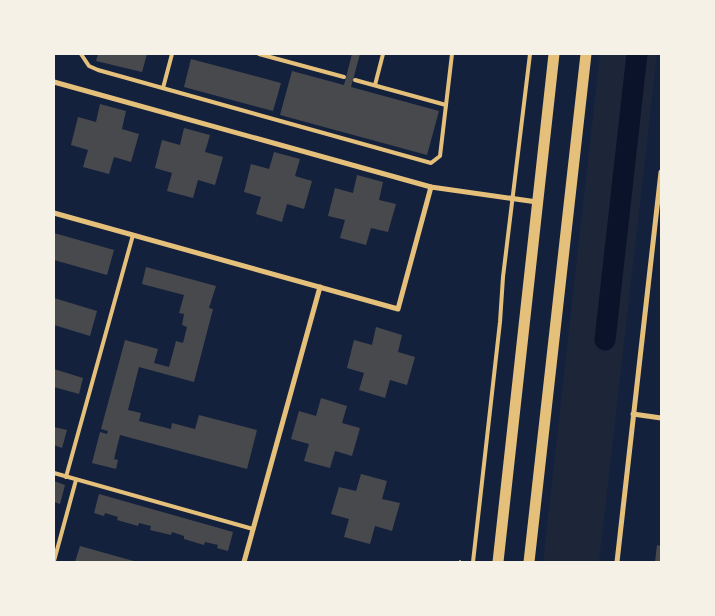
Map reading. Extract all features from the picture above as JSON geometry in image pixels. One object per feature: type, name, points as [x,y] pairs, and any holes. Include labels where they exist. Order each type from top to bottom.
[{"type":"main road","points":[[498,562],[554,54]]},
{"type":"main road","points":[[529,562],[586,54]]},
{"type":"street","points":[[54,82],[431,187],[537,202]]},
{"type":"street","points":[[617,562],[661,172]]},
{"type":"street","points":[[54,213],[398,308],[431,187]]},
{"type":"street","points":[[244,562],[320,287]]},
{"type":"street","points":[[633,414],[661,418]]},
{"type":"lane","points":[[81,54],[89,66],[98,70],[431,163],[440,156],[452,54]]},
{"type":"lane","points":[[163,88],[172,54]]},
{"type":"lane","points":[[259,54],[344,77]]},
{"type":"lane","points":[[375,86],[383,54]]},
{"type":"lane","points":[[473,562],[499,331],[503,277],[530,54]]},
{"type":"lane","points":[[355,80],[446,105]]},
{"type":"lane","points":[[66,477],[133,235]]},
{"type":"lane","points":[[54,473],[254,529]]},
{"type":"lane","points":[[54,561],[76,480]]},
{"type":"shaded area","points":[[600,54],[657,54],[599,562],[543,562]]},
{"type":"building","points":[[98,54],[147,54],[142,72],[96,61]]},
{"type":"building","points":[[352,54],[360,54],[351,87],[439,111],[427,155],[280,115],[292,71],[344,85]]},
{"type":"building","points":[[191,59],[281,83],[273,111],[184,87]]},
{"type":"building","points":[[100,104],[126,111],[122,129],[139,134],[131,162],[114,157],[109,174],[83,167],[88,150],[71,145],[78,117],[96,122]]},
{"type":"building","points":[[184,128],[210,135],[205,152],[223,157],[215,185],[198,180],[193,198],[167,191],[172,173],[155,168],[162,140],[180,145]]},
{"type":"building","points":[[274,152],[300,159],[295,176],[312,181],[304,209],[287,204],[282,222],[256,214],[261,197],[244,192],[251,164],[269,169]]},
{"type":"building","points":[[357,175],[383,182],[379,200],[396,204],[388,232],[371,228],[366,245],[340,238],[345,220],[328,216],[335,188],[353,193]]},
{"type":"building","points":[[54,233],[114,250],[107,275],[54,260]]},
{"type":"building","points":[[146,267],[216,286],[209,308],[213,309],[194,382],[139,367],[128,410],[141,413],[139,421],[171,429],[172,423],[195,429],[199,415],[257,430],[247,469],[120,435],[114,459],[118,460],[116,469],[92,463],[100,432],[107,434],[108,431],[101,429],[125,340],[158,349],[154,363],[169,367],[176,341],[183,343],[187,327],[182,325],[184,314],[179,313],[184,295],[142,284]]},
{"type":"building","points":[[54,298],[97,311],[90,336],[54,325]]},
{"type":"building","points":[[376,327],[402,335],[398,352],[415,357],[407,385],[390,380],[385,398],[359,390],[364,373],[347,368],[354,340],[372,345]]},
{"type":"building","points":[[54,369],[83,378],[79,394],[54,387]]},
{"type":"building","points":[[321,398],[347,406],[342,423],[360,428],[352,456],[335,451],[330,468],[304,461],[309,444],[291,439],[299,411],[316,416]]},
{"type":"building","points":[[54,427],[67,430],[62,448],[54,445]]},
{"type":"building","points":[[361,474],[387,481],[382,499],[400,503],[392,531],[375,526],[370,544],[344,537],[349,519],[331,514],[339,487],[356,491]]},
{"type":"building","points":[[54,481],[65,485],[60,504],[54,502]]},
{"type":"building","points":[[99,494],[233,532],[228,551],[217,548],[218,545],[205,542],[204,545],[184,539],[184,536],[172,532],[171,535],[150,530],[151,526],[139,523],[138,526],[117,520],[118,517],[105,513],[104,516],[94,513]]},
{"type":"building","points":[[657,545],[661,546],[661,562],[655,562]]},
{"type":"building","points":[[80,546],[137,562],[75,562]]},
{"type":"waterway","points":[[605,340],[637,54]]}]
